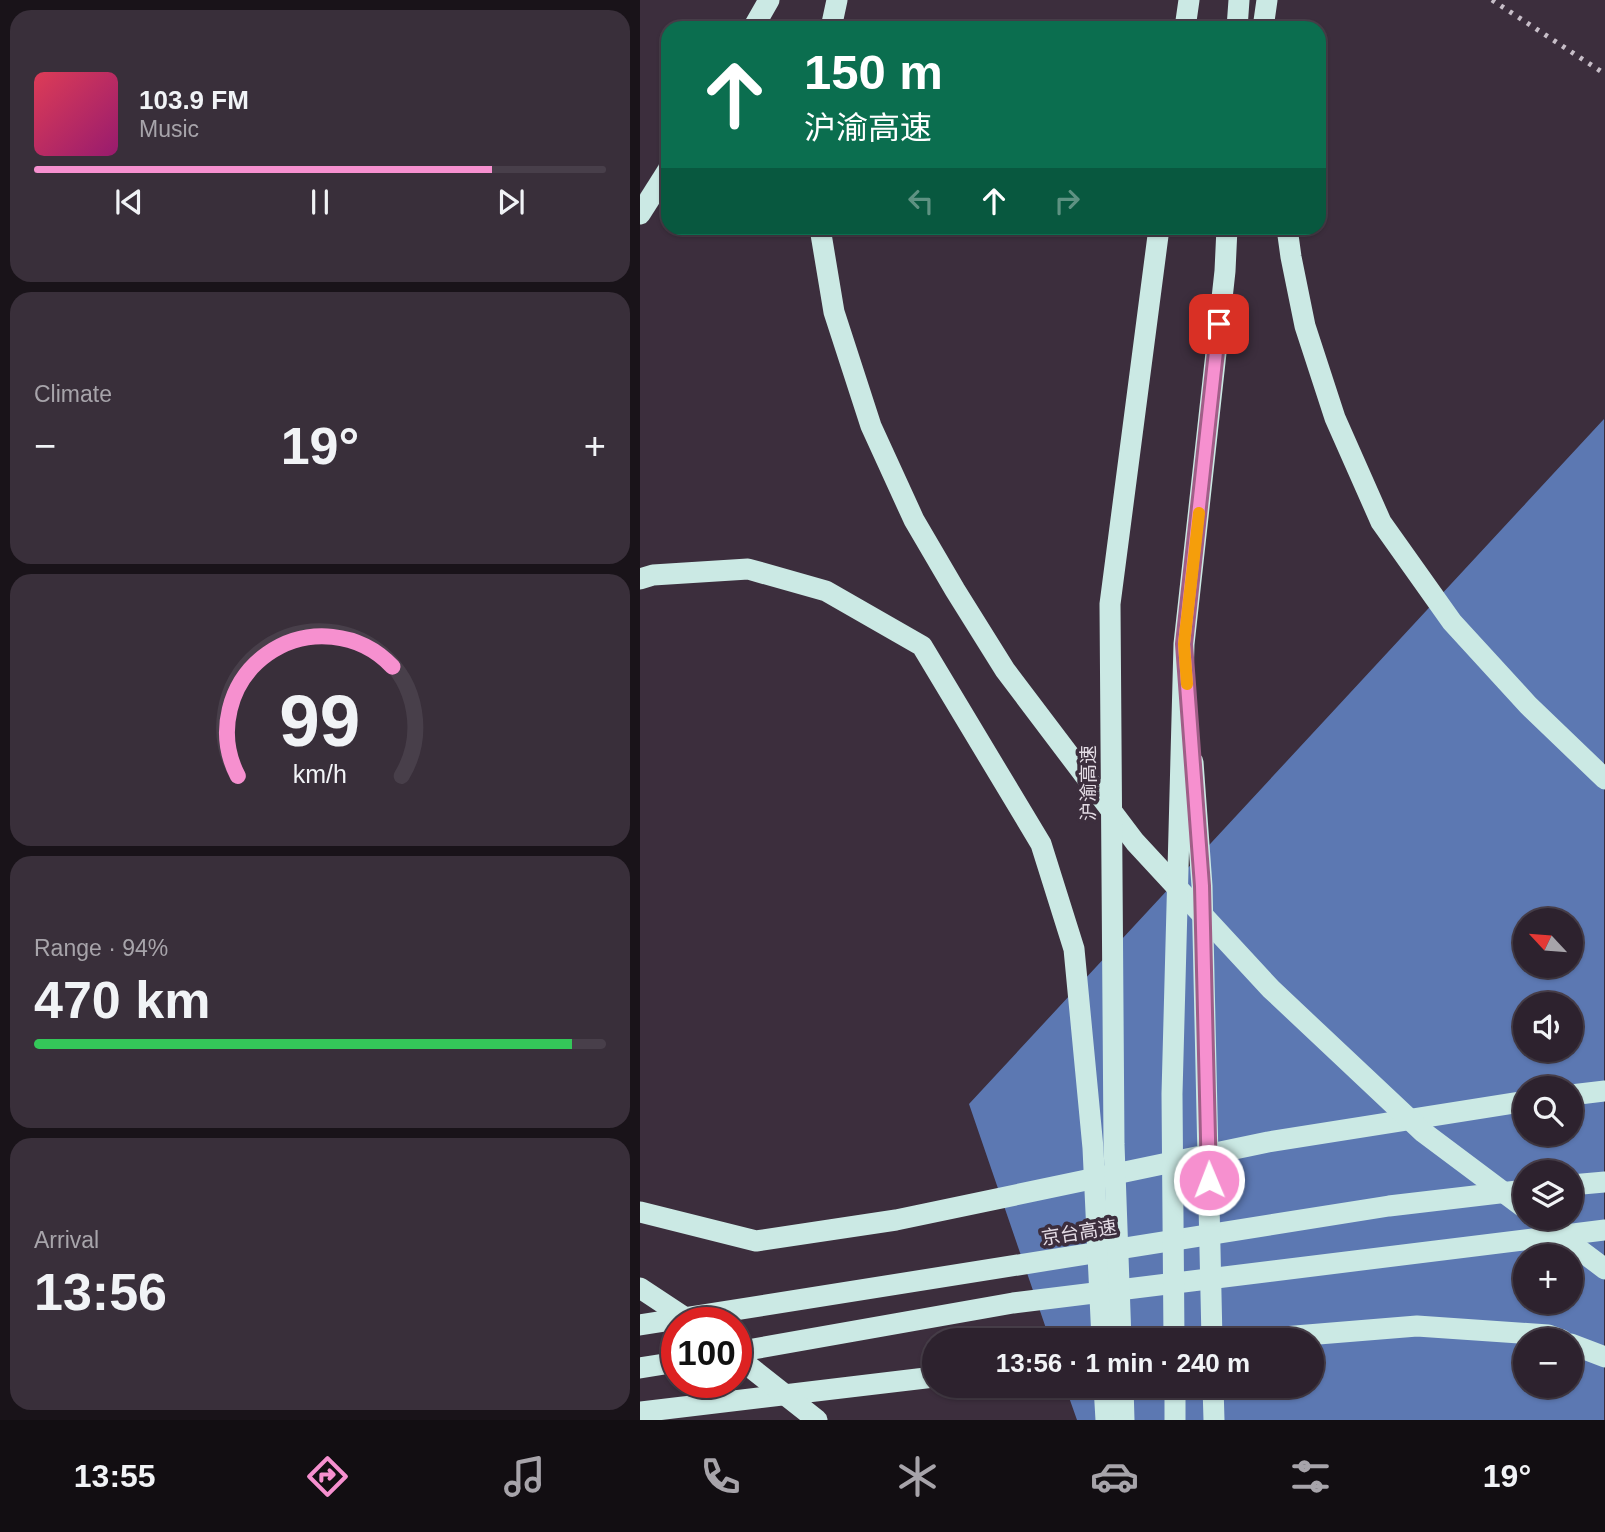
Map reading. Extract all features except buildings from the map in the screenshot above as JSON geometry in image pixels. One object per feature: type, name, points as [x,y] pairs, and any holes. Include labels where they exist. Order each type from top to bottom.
[{"type":"highway","points":[[757,21],[769,0]]},
{"type":"highway","points":[[832,21],[837,0]]},
{"type":"highway","points":[[1186,21],[1189,0]]},
{"type":"highway","points":[[1238,21],[1239,0]]},
{"type":"highway","points":[[1264,21],[1267,0]]},
{"type":"highway","points":[[640,214],[661,181]]},
{"type":"highway","points":[[821,235],[834,312],[871,426],[914,520],[954,590],[1005,670],[1135,842],[1271,989],[1423,1132],[1513,1199]]},
{"type":"highway","name":"沪渝高速","points":[[1121,1328],[1114,1144],[1110,604],[1158,235]]},
{"type":"highway","points":[[1174,1328],[1172,1094],[1184,644],[1227,235]]},
{"type":"highway","points":[[1288,235],[1305,326],[1335,418],[1381,522],[1452,622],[1528,705],[1604,779]]},
{"type":"highway","points":[[640,579],[653,575],[748,569],[826,591],[922,646],[1041,844],[1075,949],[1093,1148],[1101,1328]]},
{"type":"highway","points":[[1184,644],[1202,886],[1212,1328]]},
{"type":"highway","points":[[1583,1094],[1604,1091]]},
{"type":"highway","points":[[640,1212],[756,1241],[896,1220],[1268,1142],[1513,1103]]},
{"type":"highway","points":[[1583,1184],[1604,1181]]},
{"type":"highway","name":"京台高速","points":[[640,1325],[1389,1206],[1513,1192]]},
{"type":"highway","points":[[1553,1230],[1604,1269]]},
{"type":"highway","points":[[752,1351],[1013,1303],[1604,1230]]},
{"type":"highway","points":[[640,1288],[669,1307]]},
{"type":"highway","points":[[1324,1334],[1417,1326],[1513,1333]]},
{"type":"highway","points":[[1583,1349],[1604,1357]]},
{"type":"highway","points":[[640,1368],[661,1365]]},
{"type":"highway","points":[[752,1367],[817,1420]]},
{"type":"highway","points":[[640,1412],[922,1378]]},
{"type":"highway","points":[[1105,1398],[1106,1420]]},
{"type":"highway","points":[[1123,1398],[1124,1420]]},
{"type":"highway","points":[[1174,1398],[1175,1420]]},
{"type":"highway","points":[[1213,1398],[1214,1420]]},
{"type":"water","points":[[1604,419],[1604,1420],[1077,1420],[1069,1398],[1324,1398],[1324,1328],[1046,1328],[969,1104]]},
{"type":"railway","points":[[1492,0],[1605,74]]},
{"type":"slow traffic","points":[[1187,684],[1184,644],[1199,513]]},
{"type":"route","points":[[1209,1180],[1202,886],[1184,644],[1219,324]]}]
